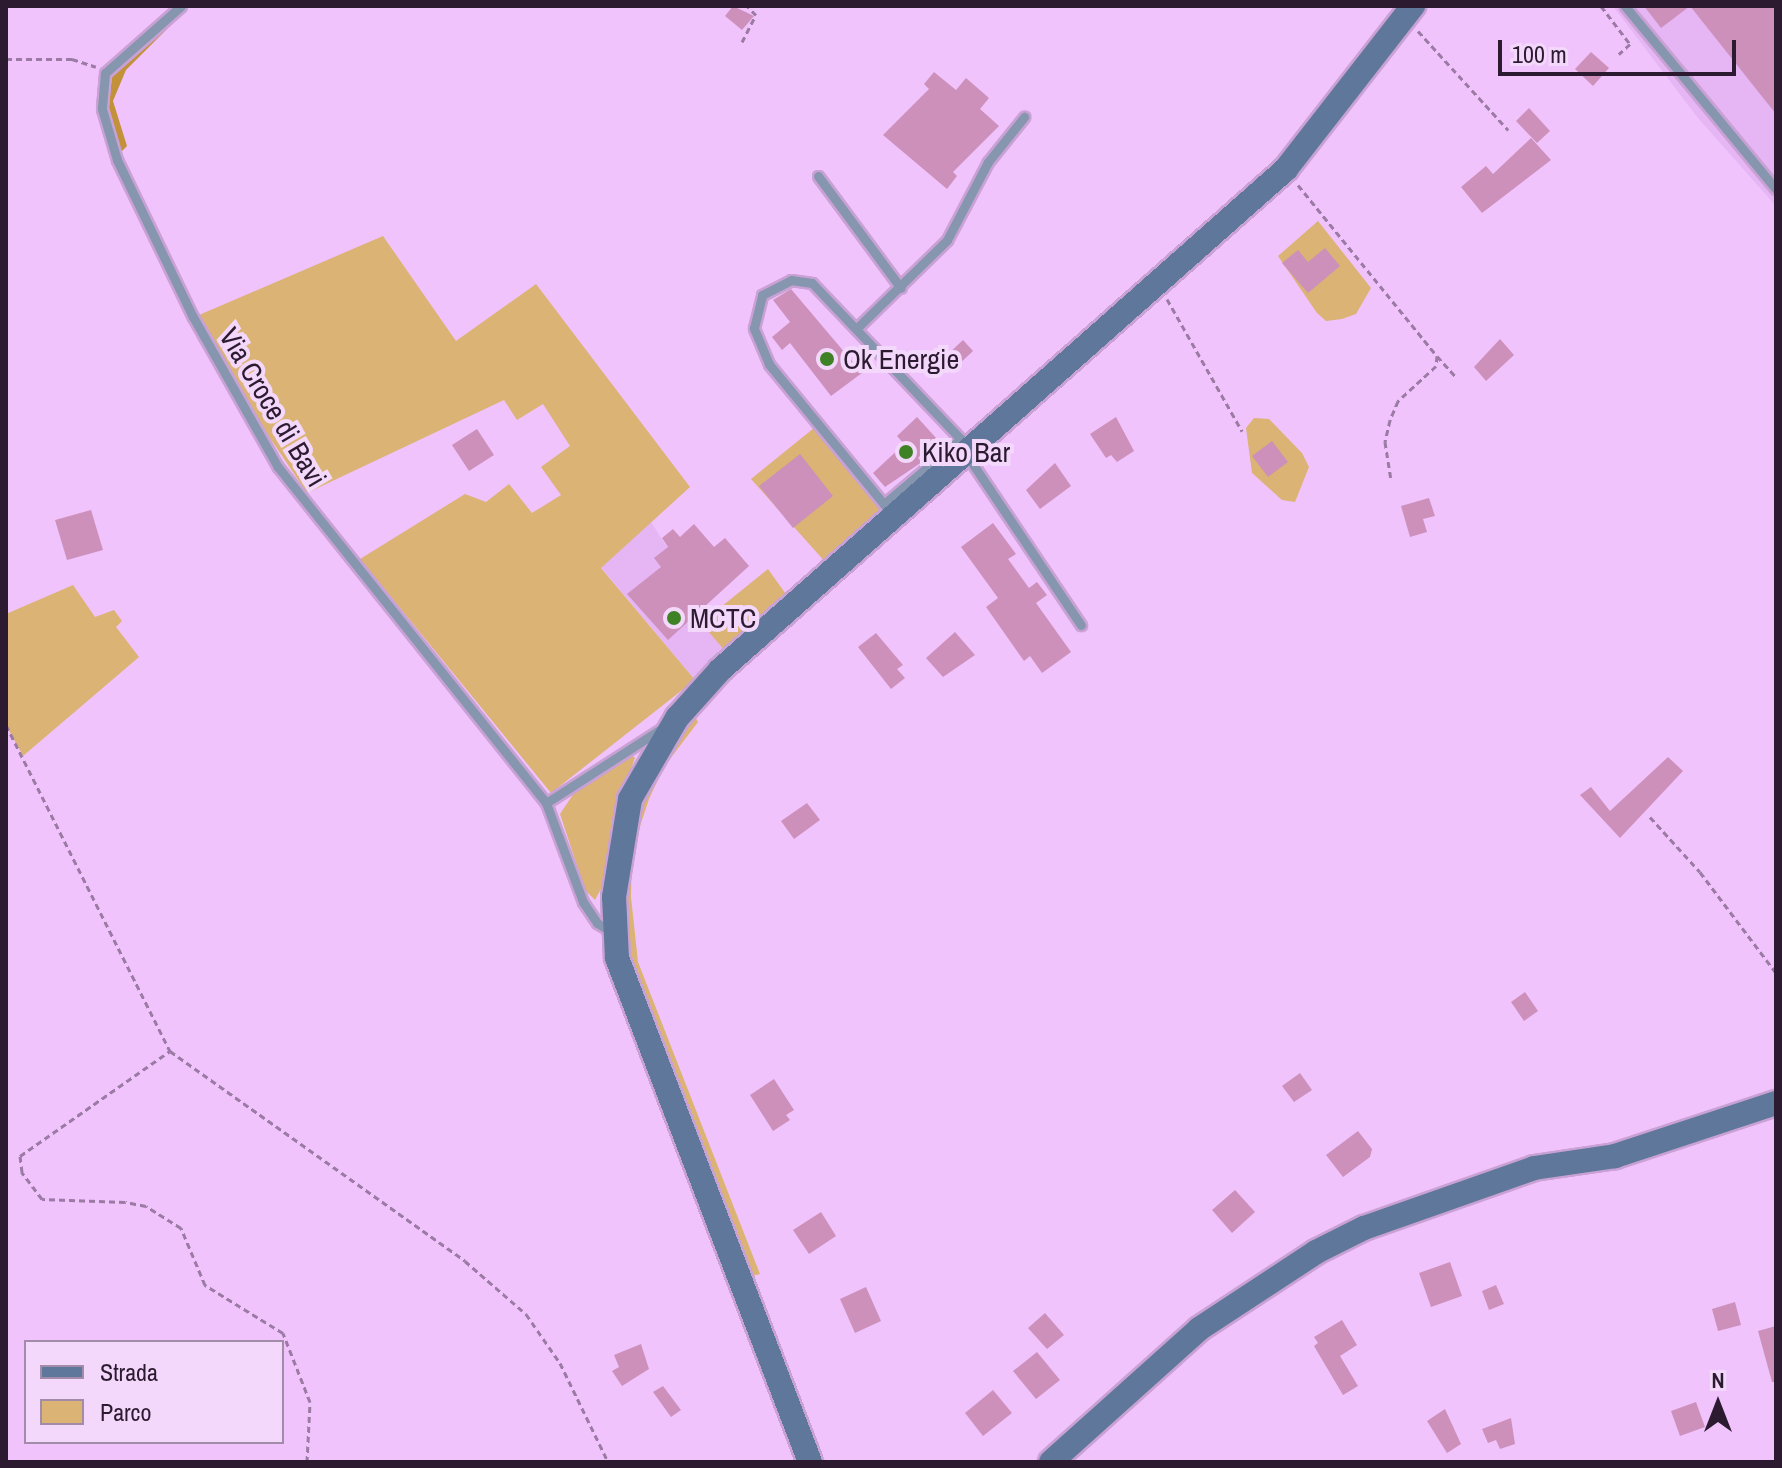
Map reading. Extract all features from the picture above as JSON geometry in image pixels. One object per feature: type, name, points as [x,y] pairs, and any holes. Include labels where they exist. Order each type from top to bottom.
[{"type":"main road","points":[[810,1462],[617,958],[613,932],[618,846],[630,799],[677,718],[720,670],[889,510],[1157,288],[1286,169],[1409,11]]},
{"type":"main road","points":[[1051,1462],[1199,1329],[1316,1252],[1364,1228],[1534,1168],[1615,1156],[1776,1103]]},
{"type":"lane","points":[[105,73],[181,6]]},
{"type":"lane","points":[[1625,6],[1776,189]]},
{"type":"lane","name":"Via Croce di Bavi","points":[[105,73],[102,109],[117,160],[193,317],[278,467],[546,803],[583,902],[597,923],[613,932]]},
{"type":"lane","points":[[858,327],[947,240],[988,162],[1024,117]]},
{"type":"lane","points":[[818,176],[901,288]]},
{"type":"lane","points":[[889,510],[769,364],[754,328],[762,295],[791,280],[812,283],[858,327],[966,448],[1081,625]]},
{"type":"lane","points":[[546,803],[677,718]]},
{"type":"path","points":[[742,42],[756,15],[747,6]]},
{"type":"path","points":[[1601,6],[1630,44],[1619,54]]},
{"type":"path","points":[[1409,11],[1508,130]]},
{"type":"path","points":[[6,59],[72,59],[105,73]]},
{"type":"path","points":[[1286,169],[1456,377]]},
{"type":"path","points":[[1157,288],[1242,431]]},
{"type":"path","points":[[1391,478],[1385,442],[1390,420],[1398,401],[1436,366],[1437,356]]},
{"type":"path","points":[[6,725],[170,1051],[465,1261],[526,1314],[560,1363],[608,1462]]},
{"type":"path","points":[[1650,817],[1700,872],[1776,973]]},
{"type":"path","points":[[170,1051],[20,1156],[22,1172],[42,1199],[125,1202],[146,1206],[181,1228],[205,1285],[283,1333],[310,1402],[307,1462]]},
{"type":"shaded area","points":[[190,6],[126,70],[113,101],[127,146],[121,152],[107,110],[113,72]]},
{"type":"shaded area","points":[[1613,6],[1776,6],[1776,206],[1698,118]]},
{"type":"shaded area","points":[[651,522],[680,568],[673,575],[710,616],[702,623],[726,652],[695,680],[601,567]]},
{"type":"green space","points":[[1318,221],[1371,288],[1356,314],[1342,319],[1326,321],[1317,313],[1278,256]]},
{"type":"green space","points":[[383,236],[456,341],[536,284],[690,487],[601,568],[695,680],[551,793],[360,559],[465,494],[486,502],[509,484],[532,513],[561,495],[541,467],[570,446],[543,404],[517,420],[504,400],[307,493],[253,413],[199,315]]},
{"type":"green space","points":[[1254,418],[1269,419],[1302,453],[1309,467],[1295,502],[1282,500],[1252,473],[1246,428]]},
{"type":"green space","points":[[814,428],[884,514],[827,564],[751,479]]},
{"type":"green space","points":[[768,569],[788,597],[726,652],[701,623]]},
{"type":"green space","points":[[73,585],[95,617],[114,610],[122,621],[116,627],[139,657],[23,756],[6,725],[6,614]]},
{"type":"green space","points":[[694,714],[698,722],[664,767],[649,799],[632,851],[631,897],[638,962],[760,1274],[749,1277],[635,981],[626,941],[623,882],[642,796]]},
{"type":"green space","points":[[630,753],[635,758],[612,821],[603,885],[595,900],[585,890],[560,814],[576,790]]},
{"type":"building","points":[[733,6],[754,16],[742,30],[725,16]]},
{"type":"building","points":[[1644,6],[1690,6],[1661,28]]},
{"type":"building","points":[[1690,6],[1776,6],[1776,114]]},
{"type":"building","points":[[1591,52],[1609,68],[1593,86],[1575,69]]},
{"type":"building","points":[[934,72],[956,90],[966,78],[989,98],[980,109],[999,126],[953,172],[957,176],[947,189],[883,135],[929,89],[924,84]]},
{"type":"building","points":[[1529,108],[1550,131],[1537,143],[1516,121]]},
{"type":"building","points":[[1531,138],[1551,160],[1482,213],[1461,187],[1486,166],[1493,174]]},
{"type":"building","points":[[1325,248],[1340,266],[1308,293],[1282,263],[1298,250],[1308,262]]},
{"type":"building","points":[[791,289],[862,373],[831,396],[790,343],[782,350],[772,337],[790,322],[773,300]]},
{"type":"building","points":[[1500,339],[1514,355],[1486,381],[1474,367]]},
{"type":"building","points":[[963,340],[973,351],[956,367],[946,356]]},
{"type":"building","points":[[917,417],[937,439],[918,458],[922,462],[885,487],[873,473],[904,444],[897,436]]},
{"type":"building","points":[[1116,417],[1134,451],[1117,462],[1111,455],[1106,458],[1090,434]]},
{"type":"building","points":[[477,429],[494,455],[469,471],[452,445]]},
{"type":"building","points":[[1272,441],[1288,462],[1268,477],[1252,456]]},
{"type":"building","points":[[800,454],[833,496],[793,528],[759,486]]},
{"type":"building","points":[[1055,463],[1071,486],[1040,509],[1026,490]]},
{"type":"building","points":[[1429,498],[1435,516],[1423,519],[1427,532],[1410,537],[1401,506]]},
{"type":"building","points":[[91,510],[103,550],[67,560],[55,520]]},
{"type":"building","points":[[993,523],[1016,554],[1008,559],[1029,588],[1037,582],[1047,595],[1036,603],[1071,652],[1042,673],[1030,656],[1024,661],[986,607],[998,598],[961,547]]},
{"type":"building","points":[[694,524],[714,547],[725,538],[749,566],[668,640],[627,594],[661,567],[654,558],[668,547],[662,538],[673,529],[680,537]]},
{"type":"building","points":[[955,632],[975,655],[943,677],[926,658]]},
{"type":"building","points":[[876,633],[903,665],[897,669],[905,678],[891,689],[858,647]]},
{"type":"building","points":[[1668,757],[1683,771],[1620,838],[1580,795],[1591,787],[1610,811]]},
{"type":"building","points":[[807,803],[820,820],[794,839],[781,821]]},
{"type":"building","points":[[1525,992],[1538,1011],[1524,1021],[1511,1002]]},
{"type":"building","points":[[1300,1073],[1312,1090],[1294,1102],[1282,1086]]},
{"type":"building","points":[[774,1079],[794,1110],[786,1115],[790,1120],[773,1131],[750,1095]]},
{"type":"building","points":[[1358,1131],[1372,1149],[1370,1157],[1343,1177],[1326,1155]]},
{"type":"building","points":[[1235,1190],[1255,1212],[1232,1233],[1212,1210]]},
{"type":"building","points":[[821,1212],[836,1236],[809,1254],[793,1230]]},
{"type":"building","points":[[1450,1262],[1462,1296],[1431,1307],[1419,1273]]},
{"type":"building","points":[[1496,1285],[1504,1304],[1489,1310],[1482,1291]]},
{"type":"building","points":[[866,1287],[881,1321],[855,1333],[840,1299]]},
{"type":"building","points":[[1735,1302],[1741,1325],[1718,1331],[1712,1309]]},
{"type":"building","points":[[1045,1313],[1064,1335],[1047,1349],[1028,1328]]},
{"type":"building","points":[[1342,1320],[1357,1345],[1340,1356],[1358,1386],[1343,1395],[1314,1346],[1318,1343],[1314,1337]]},
{"type":"building","points":[[1776,1326],[1776,1382],[1772,1382],[1758,1331]]},
{"type":"building","points":[[641,1344],[649,1369],[622,1386],[612,1371],[619,1367],[614,1355]]},
{"type":"building","points":[[1037,1352],[1060,1380],[1036,1399],[1013,1371]]},
{"type":"building","points":[[663,1386],[681,1410],[671,1417],[653,1392]]},
{"type":"building","points":[[993,1390],[1012,1413],[983,1436],[965,1413]]},
{"type":"building","points":[[1696,1402],[1705,1427],[1680,1436],[1671,1411]]},
{"type":"building","points":[[1445,1409],[1461,1444],[1447,1453],[1427,1421]]},
{"type":"building","points":[[1511,1418],[1515,1444],[1500,1449],[1496,1440],[1488,1443],[1482,1429]]},
{"type":"place","name":"Ok Energie","points":[[827,359]]},
{"type":"place","name":"Kiko Bar","points":[[906,452]]},
{"type":"place","name":"MCTC","points":[[674,618]]}]
